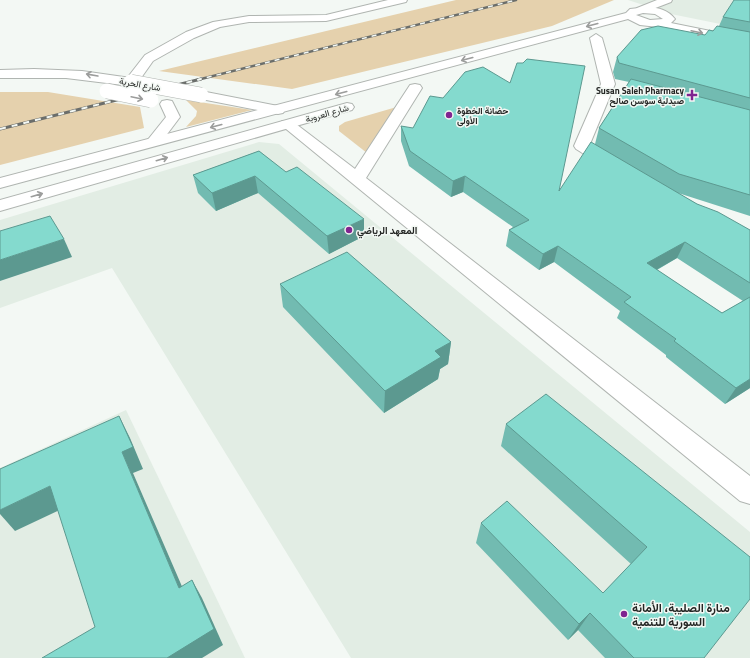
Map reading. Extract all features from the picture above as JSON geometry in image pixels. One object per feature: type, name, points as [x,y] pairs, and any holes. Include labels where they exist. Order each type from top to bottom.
[{"type":"street","points":[[130,82],[149,58],[190,35],[217,24],[249,19],[326,18],[402,0]]},
{"type":"street","points":[[660,21],[663,1]]},
{"type":"street","name":"شارع العروبة","points":[[0,206],[283,117],[636,13],[663,1]]},
{"type":"street","points":[[636,13],[640,22],[660,21],[750,32]]},
{"type":"street","points":[[513,61],[660,21],[750,43]]},
{"type":"street","points":[[596,38],[615,86],[582,146],[622,170]]},
{"type":"street","name":"شارع الحرية","points":[[0,74],[56,72],[85,74],[201,95],[283,117]]},
{"type":"street","name":"شارع الحرية","points":[[0,84],[66,85],[107,91],[167,104],[173,117],[154,142]]},
{"type":"street","points":[[393,94],[430,84]]},
{"type":"street","points":[[357,179],[415,88]]},
{"type":"street","name":"شارع العروبة","points":[[0,183],[154,142],[362,103]]},
{"type":"street","points":[[283,117],[357,179],[750,492]]},
{"type":"shaded area","points":[[456,0],[614,0],[552,26],[292,89],[159,71]]},
{"type":"shaded area","points":[[628,0],[750,0],[750,30],[671,14]]},
{"type":"shaded area","points":[[0,92],[48,92],[140,107],[144,128],[0,165]]},
{"type":"shaded area","points":[[186,100],[252,110],[186,127],[196,116],[197,111]]},
{"type":"shaded area","points":[[400,106],[367,153],[339,131],[339,126],[345,122]]},
{"type":"shaded area","points":[[259,142],[279,144],[750,532],[750,658],[351,658],[112,268],[0,308],[0,220]]},
{"type":"shaded area","points":[[126,410],[245,658],[0,658],[0,468]]},
{"type":"building","points":[[734,0],[750,0],[750,22],[723,17]]},
{"type":"building","points":[[658,26],[705,35],[709,30],[713,31],[717,26],[750,32],[750,98],[619,63],[617,57],[641,30]]},
{"type":"building","points":[[527,59],[585,66],[559,191],[591,142],[697,204],[718,212],[750,230],[750,283],[685,242],[647,263],[722,313],[750,297],[750,379],[736,388],[674,341],[676,339],[624,302],[631,297],[558,246],[543,254],[509,230],[529,220],[465,176],[453,181],[410,151],[401,126],[413,128],[430,96],[443,98],[465,72],[483,67],[510,83],[517,63],[523,63]]},
{"type":"building","points":[[631,79],[750,110],[750,195],[679,174],[599,128]]},
{"type":"building","points":[[259,151],[286,172],[297,167],[364,219],[327,236],[255,176],[212,193],[193,175]]},
{"type":"building","points":[[50,216],[64,239],[0,260],[0,231]]},
{"type":"building","points":[[347,252],[451,342],[435,351],[441,357],[385,391],[280,284]]},
{"type":"building","points":[[546,394],[750,557],[750,599],[704,658],[634,658],[590,613],[579,624],[481,523],[507,501],[603,593],[647,547],[506,424]]},
{"type":"building","points":[[119,416],[133,447],[122,452],[179,588],[192,580],[214,629],[167,658],[42,658],[95,627],[50,486],[0,510],[0,469]]},
{"type":"railway","points":[[199,79],[516,0]]},
{"type":"railway","points":[[0,129],[199,79]]},
{"type":"place","name":"Susan Saleh Pharmacy صيدلية سوسن صالح","points":[[692,95]]},
{"type":"place","name":"حضانة الخطوة الأولى","points":[[449,115]]},
{"type":"place","name":"المعهد الرياضي","points":[[349,230]]},
{"type":"place","name":"منارة الصليبة، الأمانة السورية للتنمية","points":[[624,614]]}]
